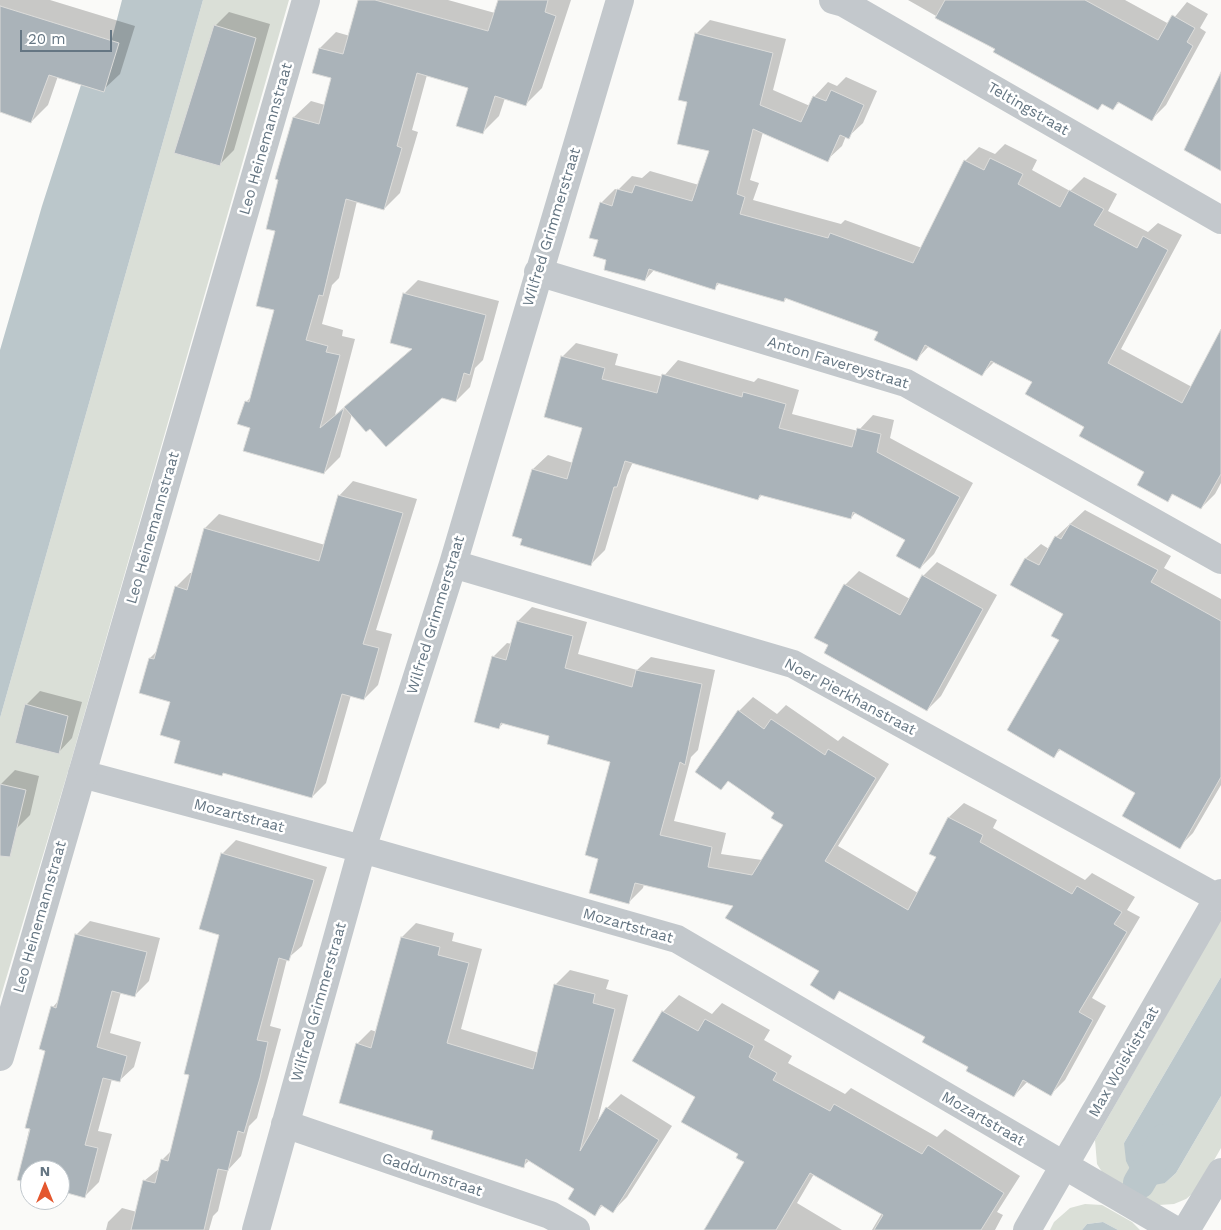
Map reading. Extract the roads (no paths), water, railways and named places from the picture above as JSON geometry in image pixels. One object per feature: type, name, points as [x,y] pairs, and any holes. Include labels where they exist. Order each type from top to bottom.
[{"type":"street","name":"Leo Heinemannstraat","points":[[0,1057],[306,0]]},
{"type":"street","name":"Wilfred Grimmerstraat","points":[[256,1230],[362,850],[453,564],[620,0]]},
{"type":"street","name":"Teltingstraat","points":[[833,0],[853,8],[1221,220]]},
{"type":"street","name":"Anton Favereystraat","points":[[538,272],[906,383],[1221,560]]},
{"type":"street","name":"Noer Pierkhanstraat","points":[[453,564],[793,664],[1220,896]]},
{"type":"street","name":"Mozartstraat","points":[[82,774],[362,850],[677,939],[1064,1167],[1175,1230]]},
{"type":"street","name":"Max Woiskistraat","points":[[1028,1230],[1220,896]]},
{"type":"street","name":"Gaddumstraat","points":[[285,1124],[550,1215],[576,1230]]},
{"type":"street","points":[[1186,1230],[1221,1172]]},
{"type":"waterway","points":[[1139,1183],[1164,1140]]}]
